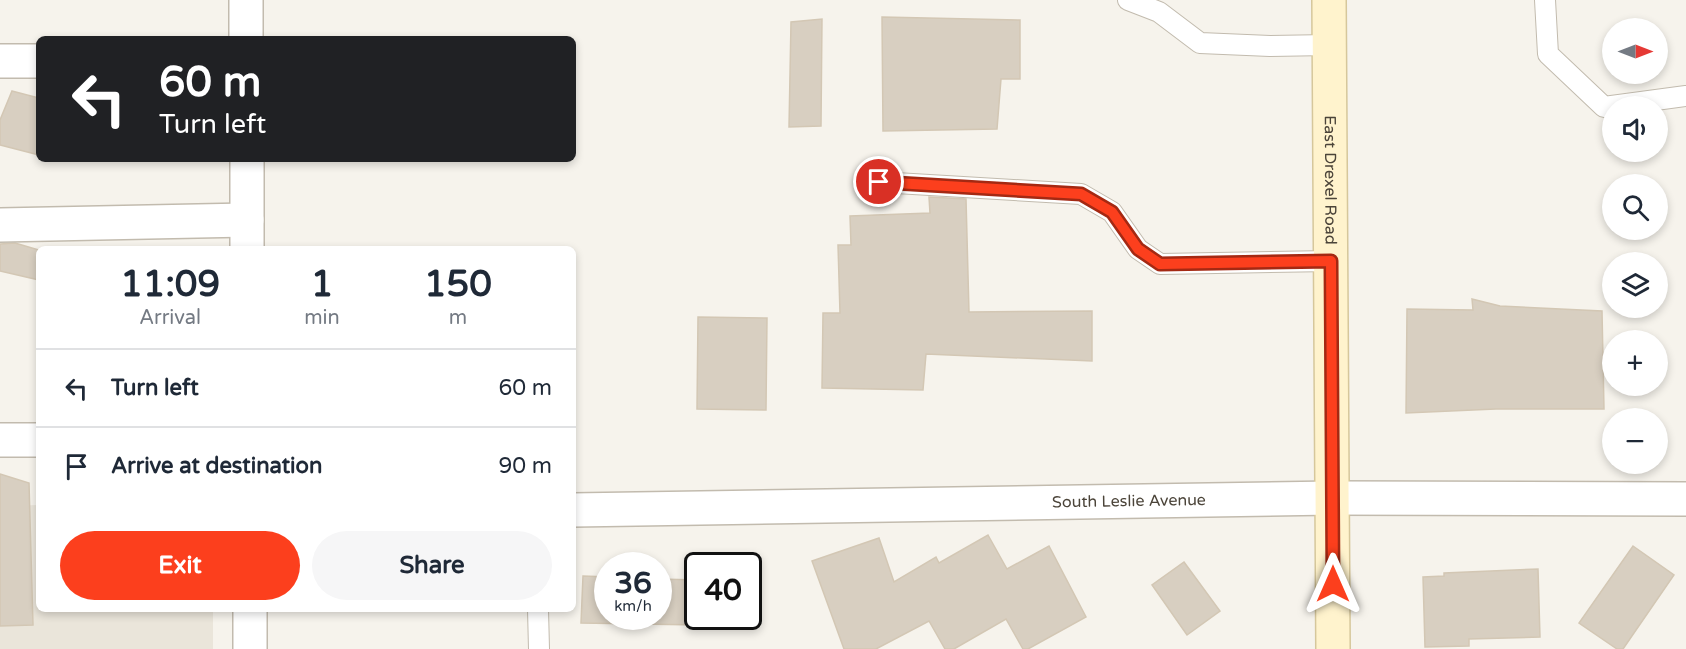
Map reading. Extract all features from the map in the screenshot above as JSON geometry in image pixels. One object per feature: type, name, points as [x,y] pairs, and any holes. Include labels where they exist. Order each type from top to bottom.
[{"type":"street","points":[[246,0],[246,36]]},
{"type":"street","name":"East Drexel Road","points":[[1329,0],[1332,649]]},
{"type":"street","points":[[0,61],[36,61]]},
{"type":"street","points":[[0,225],[247,235],[247,162]]},
{"type":"street","points":[[0,440],[36,440]]},
{"type":"street","name":"South Leslie Avenue","points":[[576,510],[1333,498],[1686,499]]},
{"type":"street","points":[[250,612],[250,649]]},
{"type":"lane","points":[[1128,0],[1159,12],[1200,43],[1329,45]]},
{"type":"lane","points":[[1545,0],[1548,54],[1604,107],[1686,96]]},
{"type":"lane","points":[[879,182],[1081,194],[1112,212],[1138,249],[1160,264],[1331,261]]},
{"type":"lane","points":[[538,612],[539,649]]},
{"type":"shaded area","points":[[36,505],[36,612],[213,612],[213,649],[0,649],[0,506]]},
{"type":"building","points":[[882,17],[1020,20],[1020,79],[1001,79],[997,129],[883,131]]},
{"type":"building","points":[[822,19],[821,126],[789,127],[791,22]]},
{"type":"building","points":[[12,91],[36,97],[36,154],[0,145],[0,120]]},
{"type":"building","points":[[929,197],[966,199],[969,312],[1092,311],[1092,361],[926,354],[923,390],[822,388],[823,313],[840,313],[838,245],[851,245],[850,216],[930,213]]},
{"type":"building","points":[[15,243],[36,249],[36,279],[0,271],[0,244]]},
{"type":"building","points":[[1472,299],[1500,306],[1602,311],[1604,408],[1406,413],[1407,309],[1473,310]]},
{"type":"building","points":[[698,317],[767,318],[766,410],[697,409]]},
{"type":"building","points":[[0,474],[29,483],[33,625],[0,626]]},
{"type":"building","points":[[988,535],[1007,569],[1049,546],[1086,617],[1028,649],[1023,649],[1006,619],[954,649],[945,649],[929,621],[876,649],[844,649],[812,561],[879,538],[894,582],[936,557],[939,563]]},
{"type":"building","points":[[1633,546],[1674,575],[1623,649],[1617,649],[1579,623]]},
{"type":"building","points":[[1184,562],[1220,611],[1187,635],[1152,585]]},
{"type":"building","points":[[1538,569],[1540,637],[1469,639],[1469,646],[1425,647],[1423,577],[1444,576],[1444,573]]},
{"type":"building","points":[[583,576],[594,576],[594,623],[581,623]]},
{"type":"building","points":[[672,579],[684,580],[684,625],[672,625]]},
{"type":"route","points":[[879,182],[1081,194],[1112,212],[1138,249],[1160,264],[1331,261],[1333,584]]}]
